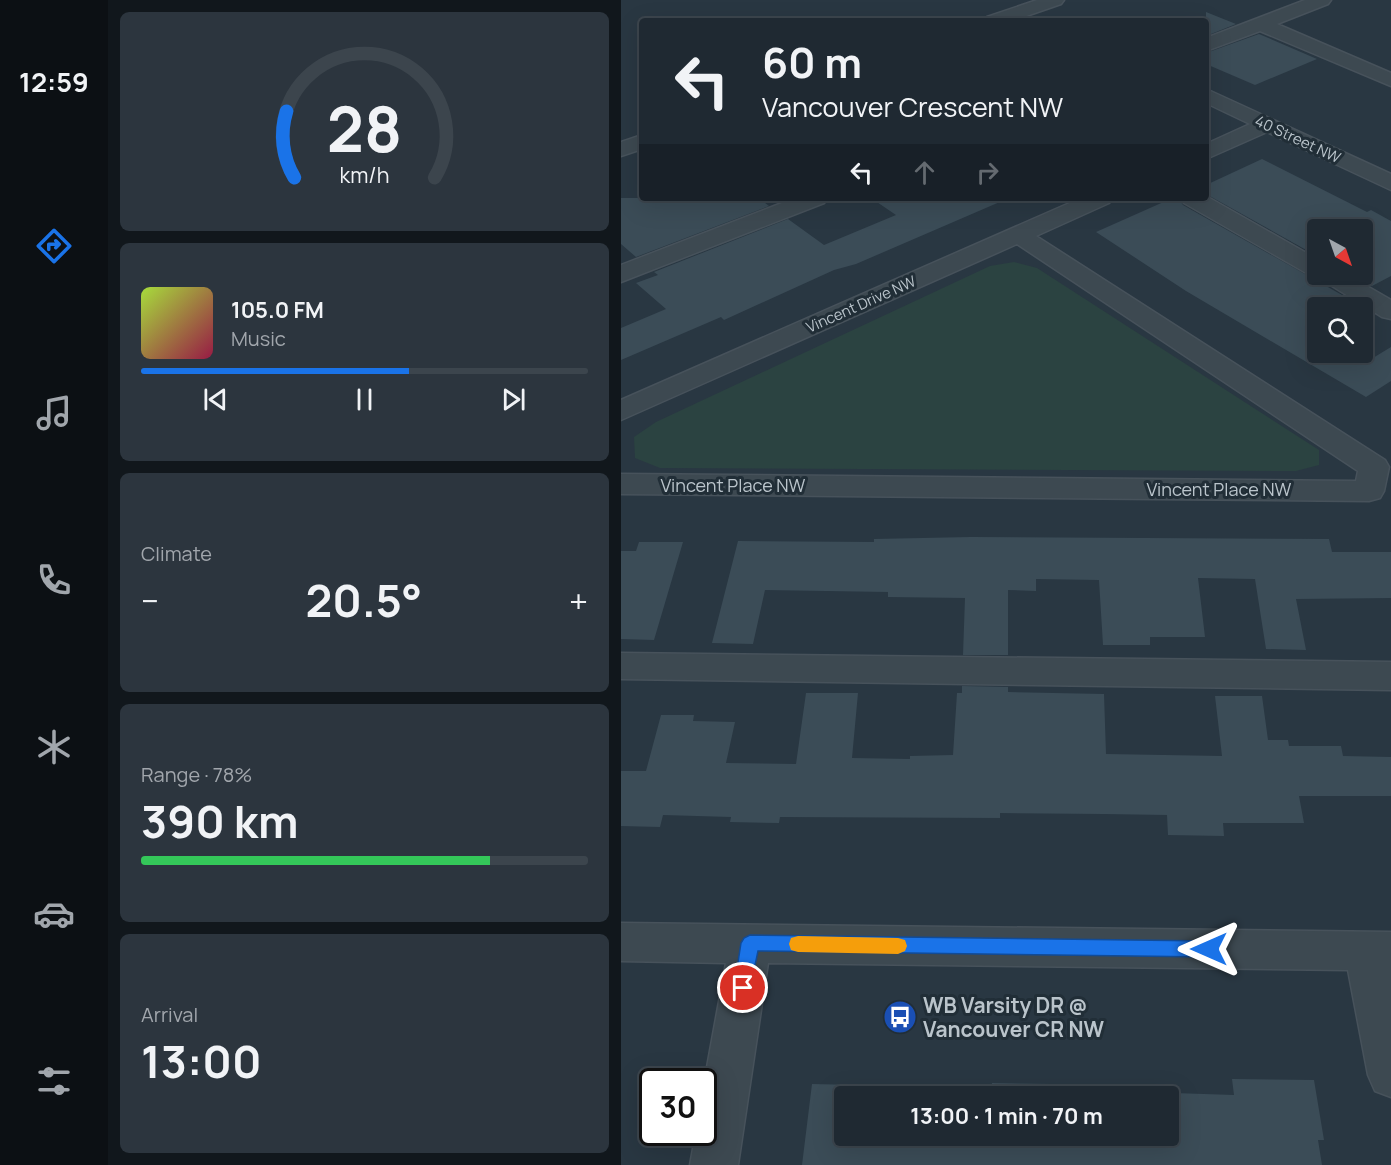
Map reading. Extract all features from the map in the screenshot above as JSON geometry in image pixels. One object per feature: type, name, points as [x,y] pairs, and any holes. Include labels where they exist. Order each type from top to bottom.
[{"type":"street","points":[[1003,18],[1056,0]]},
{"type":"street","points":[[1209,44],[1322,0]]},
{"type":"street","points":[[1027,10],[1043,18]]},
{"type":"street","points":[[1260,24],[1391,80]]},
{"type":"street","name":"40 Street NW","points":[[1209,96],[1391,183]]},
{"type":"street","points":[[1209,151],[1267,124]]},
{"type":"street","points":[[621,149],[639,143]]},
{"type":"street","points":[[621,274],[808,201]]},
{"type":"street","name":"Vincent Drive NW","points":[[621,411],[1094,201]]},
{"type":"street","points":[[1197,201],[1307,263]]},
{"type":"street","name":"Vincent Place NW","points":[[621,484],[1369,491],[1374,467],[1019,235]]},
{"type":"street","points":[[1346,285],[1391,311]]},
{"type":"street","points":[[621,666],[1391,676]]},
{"type":"street","points":[[621,942],[1378,950],[1391,1075]]},
{"type":"street","points":[[714,1165],[750,943]]},
{"type":"green space","points":[[1014,262],[1037,268],[1319,450],[1319,465],[1296,471],[660,468],[635,458],[634,437],[656,422],[990,266]]},
{"type":"building","points":[[1206,12],[1236,24],[1209,35],[1209,18],[1206,18]]},
{"type":"building","points":[[1259,34],[1317,59],[1255,85],[1209,65],[1209,52]]},
{"type":"building","points":[[1262,159],[1367,212],[1371,210],[1391,221],[1391,276],[1372,286],[1370,285],[1373,285],[1373,219],[1307,219],[1307,250],[1209,196],[1209,184]]},
{"type":"building","points":[[621,198],[639,198],[639,201],[763,201],[769,206],[636,257],[621,244]]},
{"type":"building","points":[[875,201],[1002,201],[856,264],[834,270],[724,320],[721,317],[621,360],[621,328],[666,309],[636,283],[658,275],[654,272],[788,219],[824,245],[896,215]]},
{"type":"building","points":[[1166,201],[1180,201],[1183,205],[1307,275],[1307,285],[1324,285],[1345,297],[1307,297],[1307,323],[1305,324],[1307,325],[1307,362],[1186,291],[1096,232]]},
{"type":"building","points":[[1391,347],[1391,381],[1366,397],[1308,363],[1373,363],[1373,358]]},
{"type":"building","points":[[971,537],[1329,539],[1332,552],[1391,552],[1391,598],[1296,599],[1306,650],[1266,649],[1255,579],[1198,578],[1205,637],[1150,637],[1150,645],[1103,645],[1099,580],[1036,579],[1036,591],[1008,590],[1008,655],[963,655],[965,598],[888,597],[888,592],[765,590],[753,644],[712,643],[738,541],[874,542],[874,539]]},
{"type":"building","points":[[639,542],[683,542],[654,640],[621,639],[621,551],[636,551]]},
{"type":"building","points":[[962,686],[1008,687],[1008,692],[1104,694],[1106,754],[1222,756],[1215,696],[1262,696],[1268,740],[1288,740],[1289,746],[1341,746],[1343,756],[1391,757],[1391,796],[1299,796],[1304,823],[1223,823],[1224,836],[1168,835],[1167,815],[1000,813],[1000,818],[780,817],[779,823],[730,822],[731,817],[663,815],[660,827],[621,826],[621,771],[646,771],[661,715],[694,715],[693,721],[735,722],[726,763],[796,764],[806,693],[858,693],[852,758],[910,759],[910,756],[953,755],[957,693],[962,693]]},
{"type":"building","points":[[1232,1079],[1314,1080],[1324,1140],[1318,1140],[1322,1165],[802,1165],[812,1084],[902,1086],[834,1086],[834,1146],[1179,1146],[1179,1093],[1234,1095]]},
{"type":"building","points":[[992,1083],[1052,1084],[1052,1086],[991,1086]]},
{"type":"slow traffic","points":[[798,944],[898,946]]},
{"type":"place","name":"WB Varsity DR @ Vancouver CR NW","points":[[900,1017]]},
{"type":"route","points":[[743,988],[750,943],[1209,949]]}]
